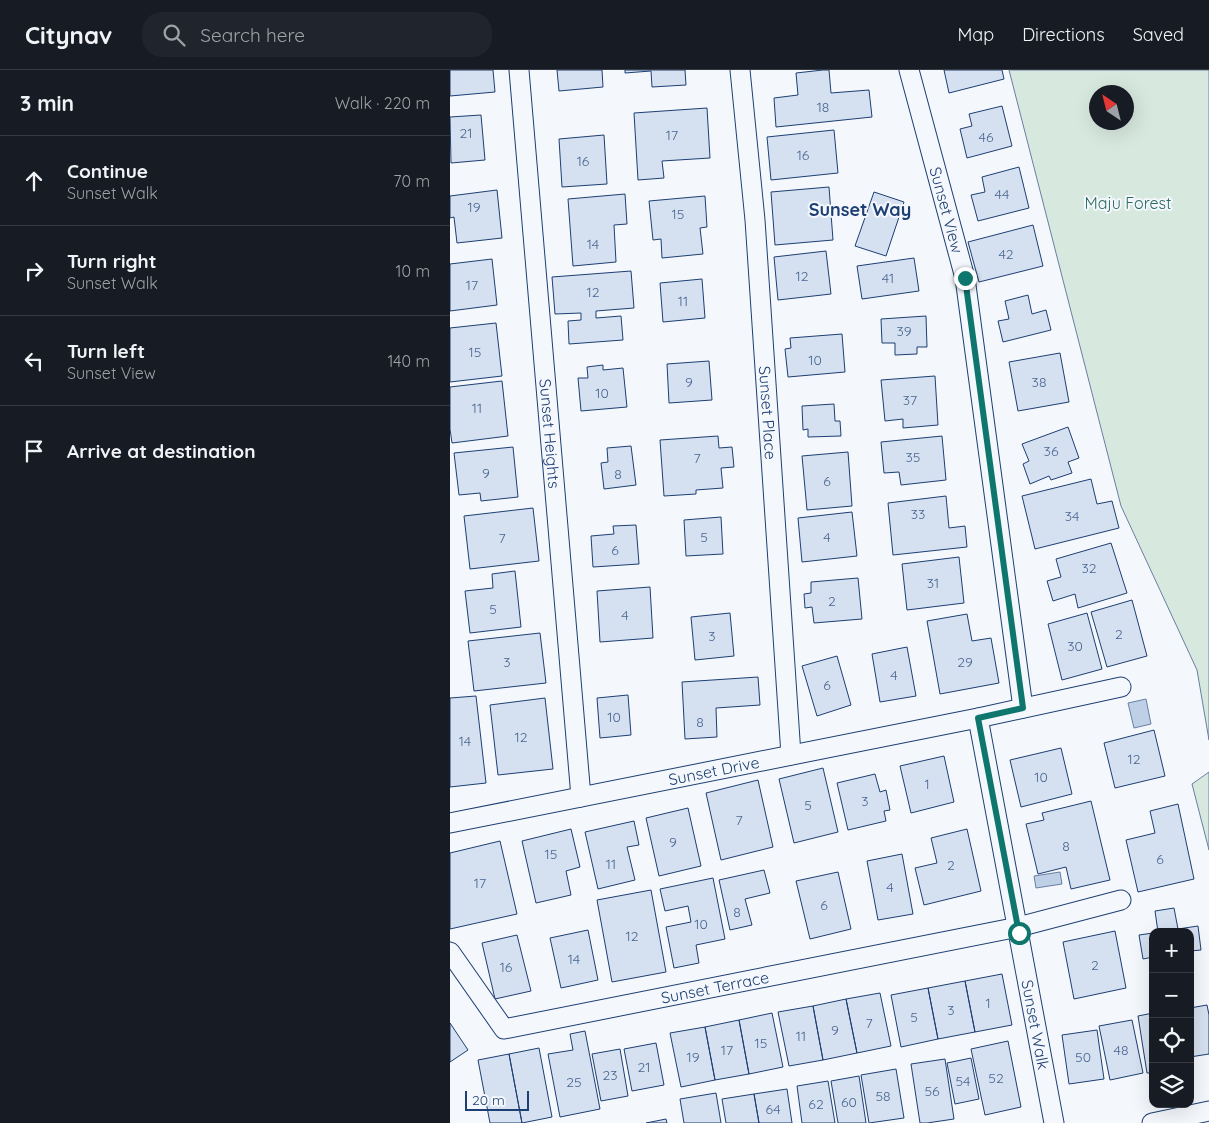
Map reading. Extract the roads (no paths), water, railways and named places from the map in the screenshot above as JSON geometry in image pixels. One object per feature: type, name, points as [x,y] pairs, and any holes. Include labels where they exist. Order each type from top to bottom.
[{"type":"street","name":"Sunset Heights","points":[[519,70],[581,797]]},
{"type":"street","name":"Sunset Place","points":[[740,70],[755,230],[791,755]]},
{"type":"street","name":"Sunset View","points":[[909,70],[965,278],[1023,708]]},
{"type":"street","points":[[978,718],[1121,687]]},
{"type":"street","name":"Sunset Drive","points":[[450,823],[978,718]]},
{"type":"street","name":"Sunset Walk","points":[[978,718],[1054,1123]]},
{"type":"street","points":[[1018,927],[1121,900]]},
{"type":"street","name":"Sunset Terrace","points":[[450,952],[504,1029],[1018,927]]},
{"type":"street","points":[[1152,1123],[1209,1111]]},
{"type":"water","points":[[1146,699],[1151,724],[1134,728],[1128,703]]},
{"type":"water","points":[[1060,872],[1062,884],[1036,888],[1034,876]]},
{"type":"district","name":"Sunset Way","points":[[860,209]]},
{"type":"park label","name":"Maju Forest","points":[[1128,203]]}]
